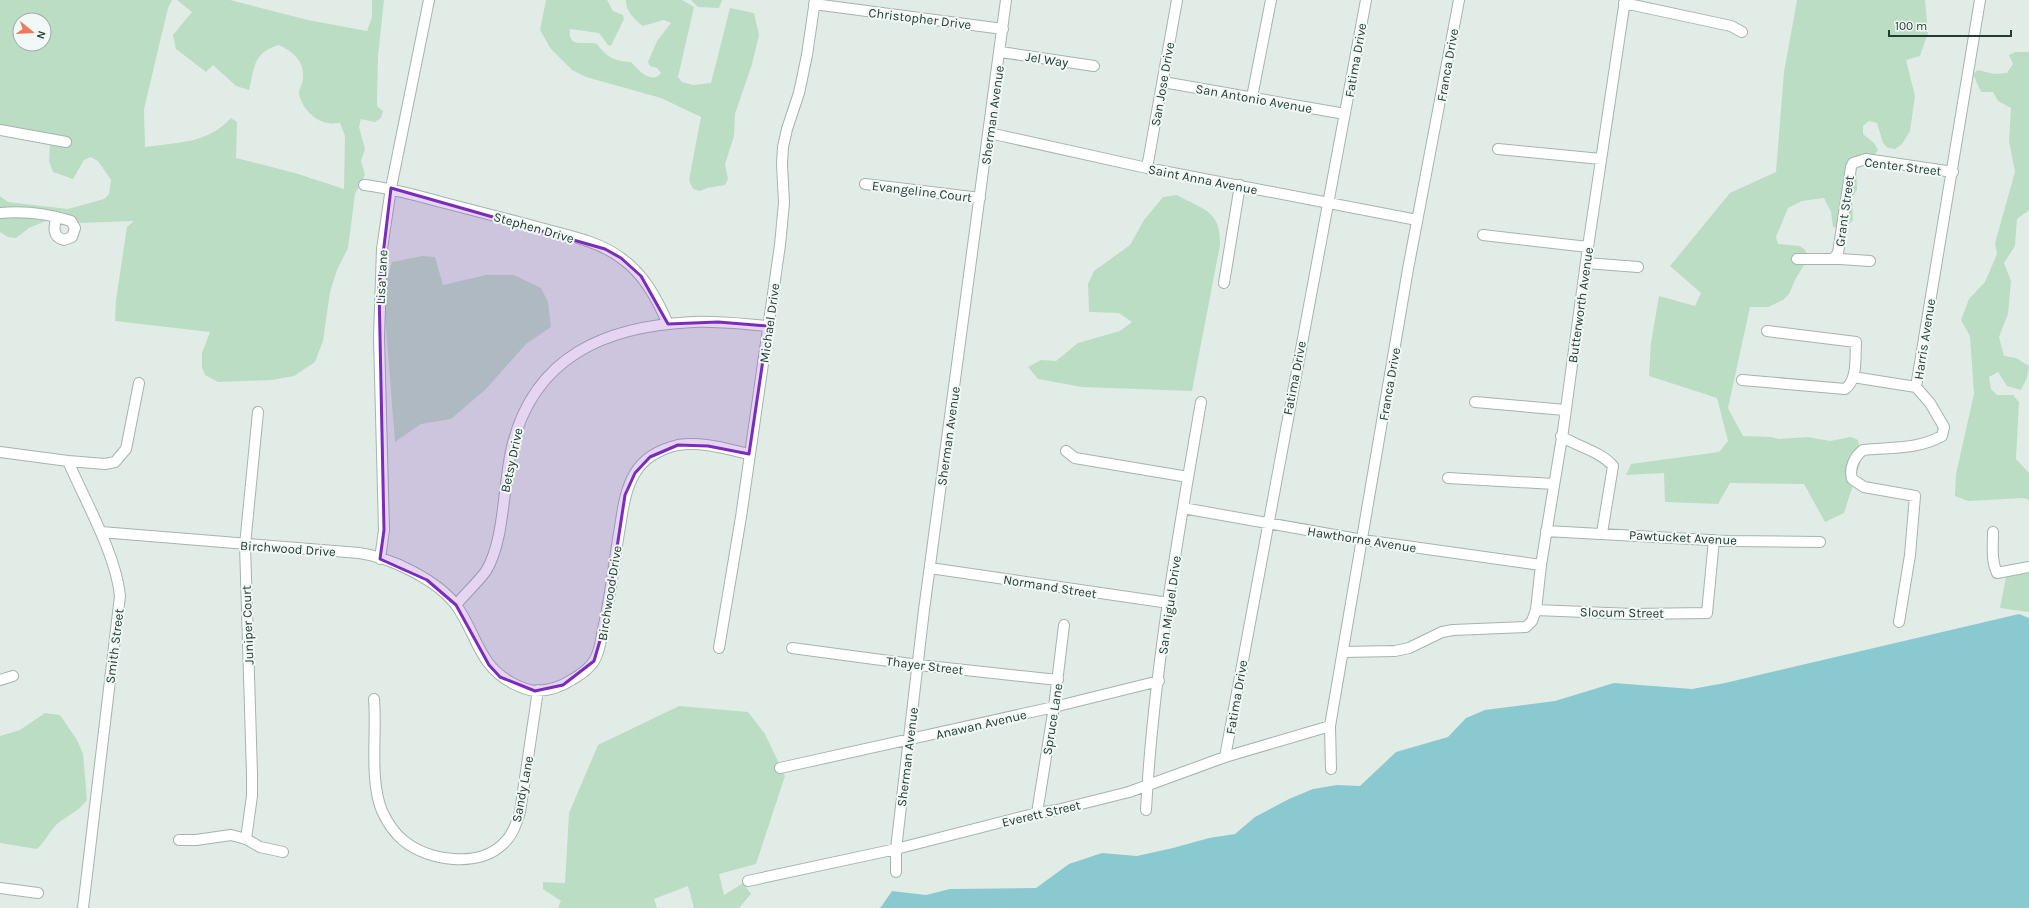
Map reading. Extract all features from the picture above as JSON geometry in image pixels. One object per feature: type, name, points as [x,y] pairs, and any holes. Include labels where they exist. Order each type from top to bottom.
[{"type":"street","name":"Lisa Lane","points":[[380,559],[384,530],[379,389],[379,288],[382,249],[391,188],[430,0]]},
{"type":"street","name":"Sherman Avenue","points":[[896,872],[896,849],[908,740],[980,198],[1001,52],[1006,0]]},
{"type":"street","name":"San Jose Drive","points":[[1147,168],[1177,0]]},
{"type":"street","points":[[1252,97],[1271,0]]},
{"type":"street","name":"Fatima Drive","points":[[1225,757],[1366,0]]},
{"type":"street","name":"Franca Drive","points":[[1331,769],[1330,726],[1417,220],[1459,0]]},
{"type":"street","name":"Harris Avenue","points":[[1899,622],[1910,555],[1915,496],[1864,487],[1852,479],[1850,473],[1857,455],[1863,450],[1912,447],[1931,442],[1942,436],[1944,427],[1942,423],[1930,403],[1916,387],[1928,309],[1953,172],[1980,0]]},
{"type":"street","name":"Christopher Drive","points":[[814,2],[1003,29]]},
{"type":"street","name":"Michael Drive","points":[[719,648],[780,245],[784,203],[782,170],[783,148],[802,78],[814,2]]},
{"type":"street","points":[[1624,2],[1731,26],[1742,32]]},
{"type":"street","name":"Butterworth Avenue","points":[[1536,610],[1541,565],[1624,2]]},
{"type":"street","name":"Jel Way","points":[[1001,52],[1094,66]]},
{"type":"street","name":"San Antonio Avenue","points":[[1163,82],[1345,114]]},
{"type":"street","points":[[0,130],[66,142]]},
{"type":"street","name":"Saint Anna Avenue","points":[[989,133],[1147,168],[1417,220]]},
{"type":"street","points":[[1498,148],[1601,159]]},
{"type":"street","name":"Center Street","points":[[1853,163],[1866,159],[1953,172]]},
{"type":"street","name":"Grant Street","points":[[1833,259],[1838,254],[1851,167],[1853,163]]},
{"type":"street","name":"Evangeline Court","points":[[865,184],[980,198]]},
{"type":"street","name":"Stephen Drive","points":[[364,185],[391,188],[566,235],[605,248],[622,258],[641,276],[655,297],[668,324]]},
{"type":"street","points":[[1224,283],[1240,185]]},
{"type":"street","points":[[0,213],[18,212],[56,218]]},
{"type":"street","points":[[1483,235],[1588,247]]},
{"type":"street","points":[[1797,259],[1870,261]]},
{"type":"street","points":[[1586,263],[1638,267]]},
{"type":"street","name":"Betsy Drive","points":[[456,605],[482,576],[490,563],[497,538],[511,448],[518,426],[527,406],[545,379],[570,356],[592,344],[631,331],[668,324],[718,322],[768,326]]},
{"type":"street","points":[[1742,380],[1845,389],[1850,386],[1853,377],[1856,342],[1767,331]]},
{"type":"street","points":[[1853,377],[1916,387]]},
{"type":"street","points":[[0,452],[68,461],[111,464],[121,457],[126,449],[139,383]]},
{"type":"street","name":"San Miguel Drive","points":[[1146,810],[1159,681],[1169,604],[1201,402]]},
{"type":"street","points":[[1475,402],[1565,410]]},
{"type":"street","name":"Juniper Court","points":[[246,838],[252,796],[252,774],[245,545],[258,412]]},
{"type":"street","points":[[1561,436],[1609,461],[1613,466],[1613,477],[1602,533]]},
{"type":"street","name":"Birchwood Drive","points":[[101,532],[245,545],[359,553],[391,561],[427,580],[456,605],[489,664],[498,674],[520,687],[538,690],[563,686],[578,676],[594,661],[600,646],[606,620],[625,495],[635,473],[640,466],[650,457],[678,445],[708,446],[749,454]]},
{"type":"street","points":[[1066,451],[1075,458],[1188,477]]},
{"type":"street","name":"Smith Street","points":[[68,461],[101,532],[117,580],[120,596],[83,908]]},
{"type":"street","points":[[1448,478],[1554,484]]},
{"type":"street","name":"Hawthorne Avenue","points":[[1183,508],[1363,540],[1541,565]]},
{"type":"street","name":"Pawtucket Avenue","points":[[1546,531],[1714,540],[1820,542]]},
{"type":"street","points":[[1993,532],[1994,566],[1997,573],[2029,567]]},
{"type":"street","name":"Slocum Street","points":[[1536,610],[1632,614],[1707,613],[1714,540]]},
{"type":"street","name":"Normand Street","points":[[930,568],[1169,604]]},
{"type":"street","points":[[1343,652],[1395,651],[1409,648],[1442,632],[1453,630],[1526,626],[1532,621],[1536,610]]},
{"type":"street","name":"Spruce Lane","points":[[1036,812],[1054,707],[1064,626]]},
{"type":"street","name":"Thayer Street","points":[[792,648],[919,665],[1058,680]]},
{"type":"street","points":[[0,680],[13,676]]},
{"type":"street","name":"Anawan Avenue","points":[[780,768],[1054,707],[1159,681]]},
{"type":"street","name":"Sandy Lane","points":[[374,699],[375,779],[379,802],[387,820],[401,839],[422,851],[445,858],[462,860],[493,851],[504,843],[514,830],[520,812],[538,690]]},
{"type":"street","name":"Everett Street","points":[[748,881],[896,849],[1036,812],[1057,810],[1129,792],[1225,757],[1330,726]]},
{"type":"street","points":[[179,840],[196,840],[232,835],[246,838],[260,847],[284,852]]},
{"type":"street","points":[[0,888],[38,893]]},
{"type":"highlighted area","points":[[391,188],[605,249],[621,258],[641,276],[668,324],[718,322],[768,326],[749,454],[708,446],[678,445],[650,457],[635,473],[625,495],[606,620],[594,661],[563,685],[535,691],[500,677],[489,665],[456,605],[427,580],[380,559],[384,530],[379,288]]},
{"type":"green space","points":[[0,0],[172,0],[168,8],[144,109],[145,147],[202,137],[222,127],[231,118],[237,122],[236,158],[295,173],[344,189],[345,136],[340,123],[323,122],[313,116],[305,108],[299,93],[303,80],[303,72],[300,61],[297,57],[279,45],[264,52],[254,67],[249,90],[236,86],[213,65],[206,72],[176,49],[173,35],[192,12],[177,0],[230,0],[308,20],[367,31],[372,17],[372,0],[384,0],[378,56],[377,106],[383,111],[381,118],[375,122],[361,119],[359,127],[365,149],[361,161],[365,175],[355,194],[348,248],[337,270],[330,292],[323,341],[315,362],[294,376],[272,380],[218,382],[205,375],[202,368],[202,353],[210,332],[115,321],[116,300],[127,227],[134,221],[79,223],[50,219],[29,228],[16,238],[8,237],[0,232],[0,196],[8,202],[68,209],[104,199],[109,194],[111,180],[98,161],[91,157],[84,160],[73,179],[53,172],[49,161],[50,143],[0,126]]},
{"type":"green space","points":[[546,0],[607,0],[613,11],[623,15],[624,19],[611,46],[608,45],[599,33],[570,29],[571,40],[578,43],[597,44],[608,56],[616,60],[631,62],[645,75],[654,77],[661,73],[657,68],[650,66],[648,62],[657,41],[671,23],[664,20],[643,26],[629,11],[626,0],[682,0],[694,7],[678,77],[682,82],[693,85],[711,83],[730,8],[754,13],[759,35],[752,64],[735,114],[734,136],[725,164],[728,179],[725,185],[707,188],[700,191],[693,189],[689,180],[701,117],[661,98],[586,77],[572,70],[551,49],[540,30]]},
{"type":"green space","points":[[691,0],[722,0],[719,8],[698,7]]},
{"type":"green space","points":[[1797,0],[1925,0],[1928,33],[1920,56],[1906,60],[1915,96],[1910,131],[1902,144],[1895,149],[1888,148],[1883,143],[1877,123],[1869,121],[1863,126],[1863,134],[1874,143],[1878,150],[1869,162],[1861,163],[1856,169],[1857,190],[1852,197],[1853,220],[1844,226],[1833,227],[1831,212],[1824,198],[1802,201],[1788,208],[1776,237],[1778,244],[1800,246],[1806,251],[1804,265],[1789,294],[1783,300],[1768,307],[1750,307],[1728,408],[1743,436],[1771,437],[1779,439],[1808,437],[1830,441],[1851,437],[1858,440],[1862,457],[1844,513],[1825,522],[1804,484],[1730,483],[1718,504],[1665,502],[1664,473],[1626,475],[1631,464],[1719,452],[1728,441],[1717,398],[1649,376],[1651,343],[1659,296],[1695,306],[1701,293],[1670,266],[1730,193],[1776,172],[1784,72]]},
{"type":"green space","points":[[2015,52],[2029,52],[2029,210],[2017,219],[2015,246],[2004,263],[2011,281],[2008,314],[1999,337],[2004,356],[2016,358],[2029,366],[2027,378],[2021,390],[2007,386],[1998,372],[1989,377],[1991,389],[1997,395],[2013,395],[2019,402],[2016,459],[2029,473],[2029,500],[2023,498],[1968,501],[1955,496],[1956,474],[1974,394],[1970,336],[1961,320],[1969,299],[1985,282],[1997,254],[1995,243],[2015,172],[2009,141],[2011,108],[1998,101],[1993,92],[1981,92],[1973,74],[1978,70],[1994,74],[2007,73],[2013,64],[2009,55]]},
{"type":"green space","points":[[1177,195],[1209,212],[1214,218],[1220,233],[1220,245],[1192,391],[1082,387],[1038,379],[1028,367],[1041,360],[1056,361],[1078,343],[1120,331],[1132,322],[1119,313],[1089,312],[1088,284],[1094,271],[1130,245],[1144,220],[1163,197]]},
{"type":"green space","points":[[422,256],[435,257],[443,285],[486,275],[514,275],[541,288],[548,302],[551,327],[526,344],[486,389],[451,419],[421,424],[395,442],[383,291],[392,262]]},
{"type":"green space","points":[[2029,573],[2029,612],[2000,608],[2006,577]]},
{"type":"green space","points":[[679,706],[748,712],[765,734],[785,776],[756,864],[719,874],[724,895],[743,883],[751,894],[739,908],[694,908],[688,886],[654,899],[657,908],[558,908],[561,901],[543,889],[543,882],[565,883],[569,813],[598,745]]},
{"type":"green space","points":[[45,713],[60,715],[77,740],[83,754],[87,800],[77,810],[57,824],[37,849],[0,843],[0,736],[20,730]]},
{"type":"water","points":[[2019,614],[2029,618],[2029,908],[879,908],[892,891],[926,895],[950,889],[1036,888],[1069,864],[1102,853],[1137,856],[1209,838],[1235,834],[1255,817],[1289,799],[1313,789],[1337,785],[1360,786],[1396,752],[1448,737],[1466,718],[1485,710],[1555,701],[1614,683],[1692,689],[1725,683]]}]
